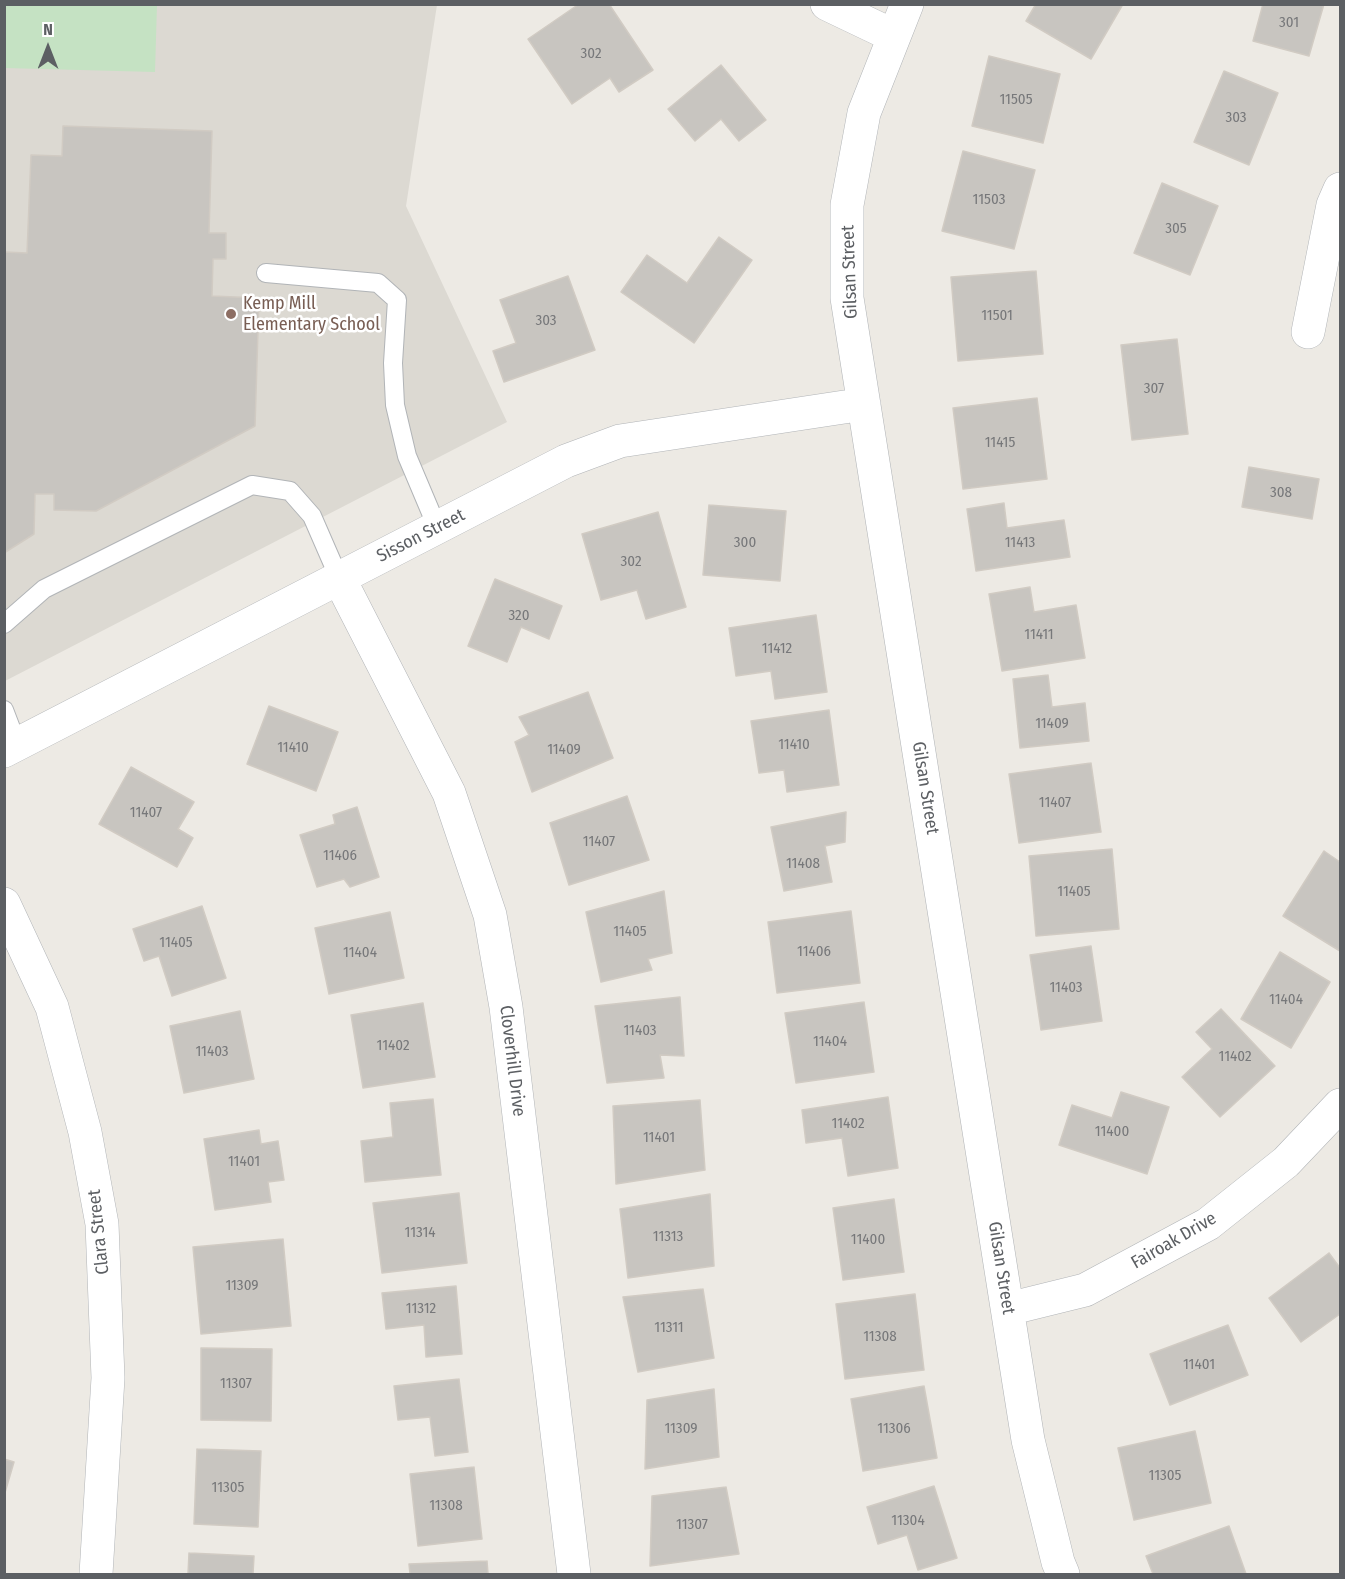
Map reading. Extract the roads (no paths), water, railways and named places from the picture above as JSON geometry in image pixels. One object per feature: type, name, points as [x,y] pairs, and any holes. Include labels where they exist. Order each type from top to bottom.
[{"type":"street","points":[[827,4],[894,36]]},
{"type":"street","name":"Gilsan Street","points":[[907,4],[864,113],[847,205],[847,297],[1028,1440],[1063,1575]]},
{"type":"street","points":[[1308,332],[1333,205],[1341,189]]},
{"type":"street","name":"Sisson Street","points":[[11,747],[566,460],[620,441],[864,404]]},
{"type":"street","name":"Cloverhill Drive","points":[[339,578],[449,793],[489,915],[506,1007],[574,1575]]},
{"type":"street","name":"Clara Street","points":[[4,904],[52,1007],[85,1132],[102,1224],[108,1378],[96,1575]]},
{"type":"street","name":"Fairoak Drive","points":[[1008,1310],[1085,1290],[1209,1224],[1286,1162],[1341,1105]]},
{"type":"lane","points":[[266,273],[378,283],[397,300],[393,363],[395,405],[407,456],[437,527]]},
{"type":"lane","points":[[4,624],[44,589],[252,485],[290,491],[312,516],[339,578]]},
{"type":"lane","points":[[4,710],[11,747]]},
{"type":"place","name":"Kemp Mill Elementary School","points":[[231,314]]}]
